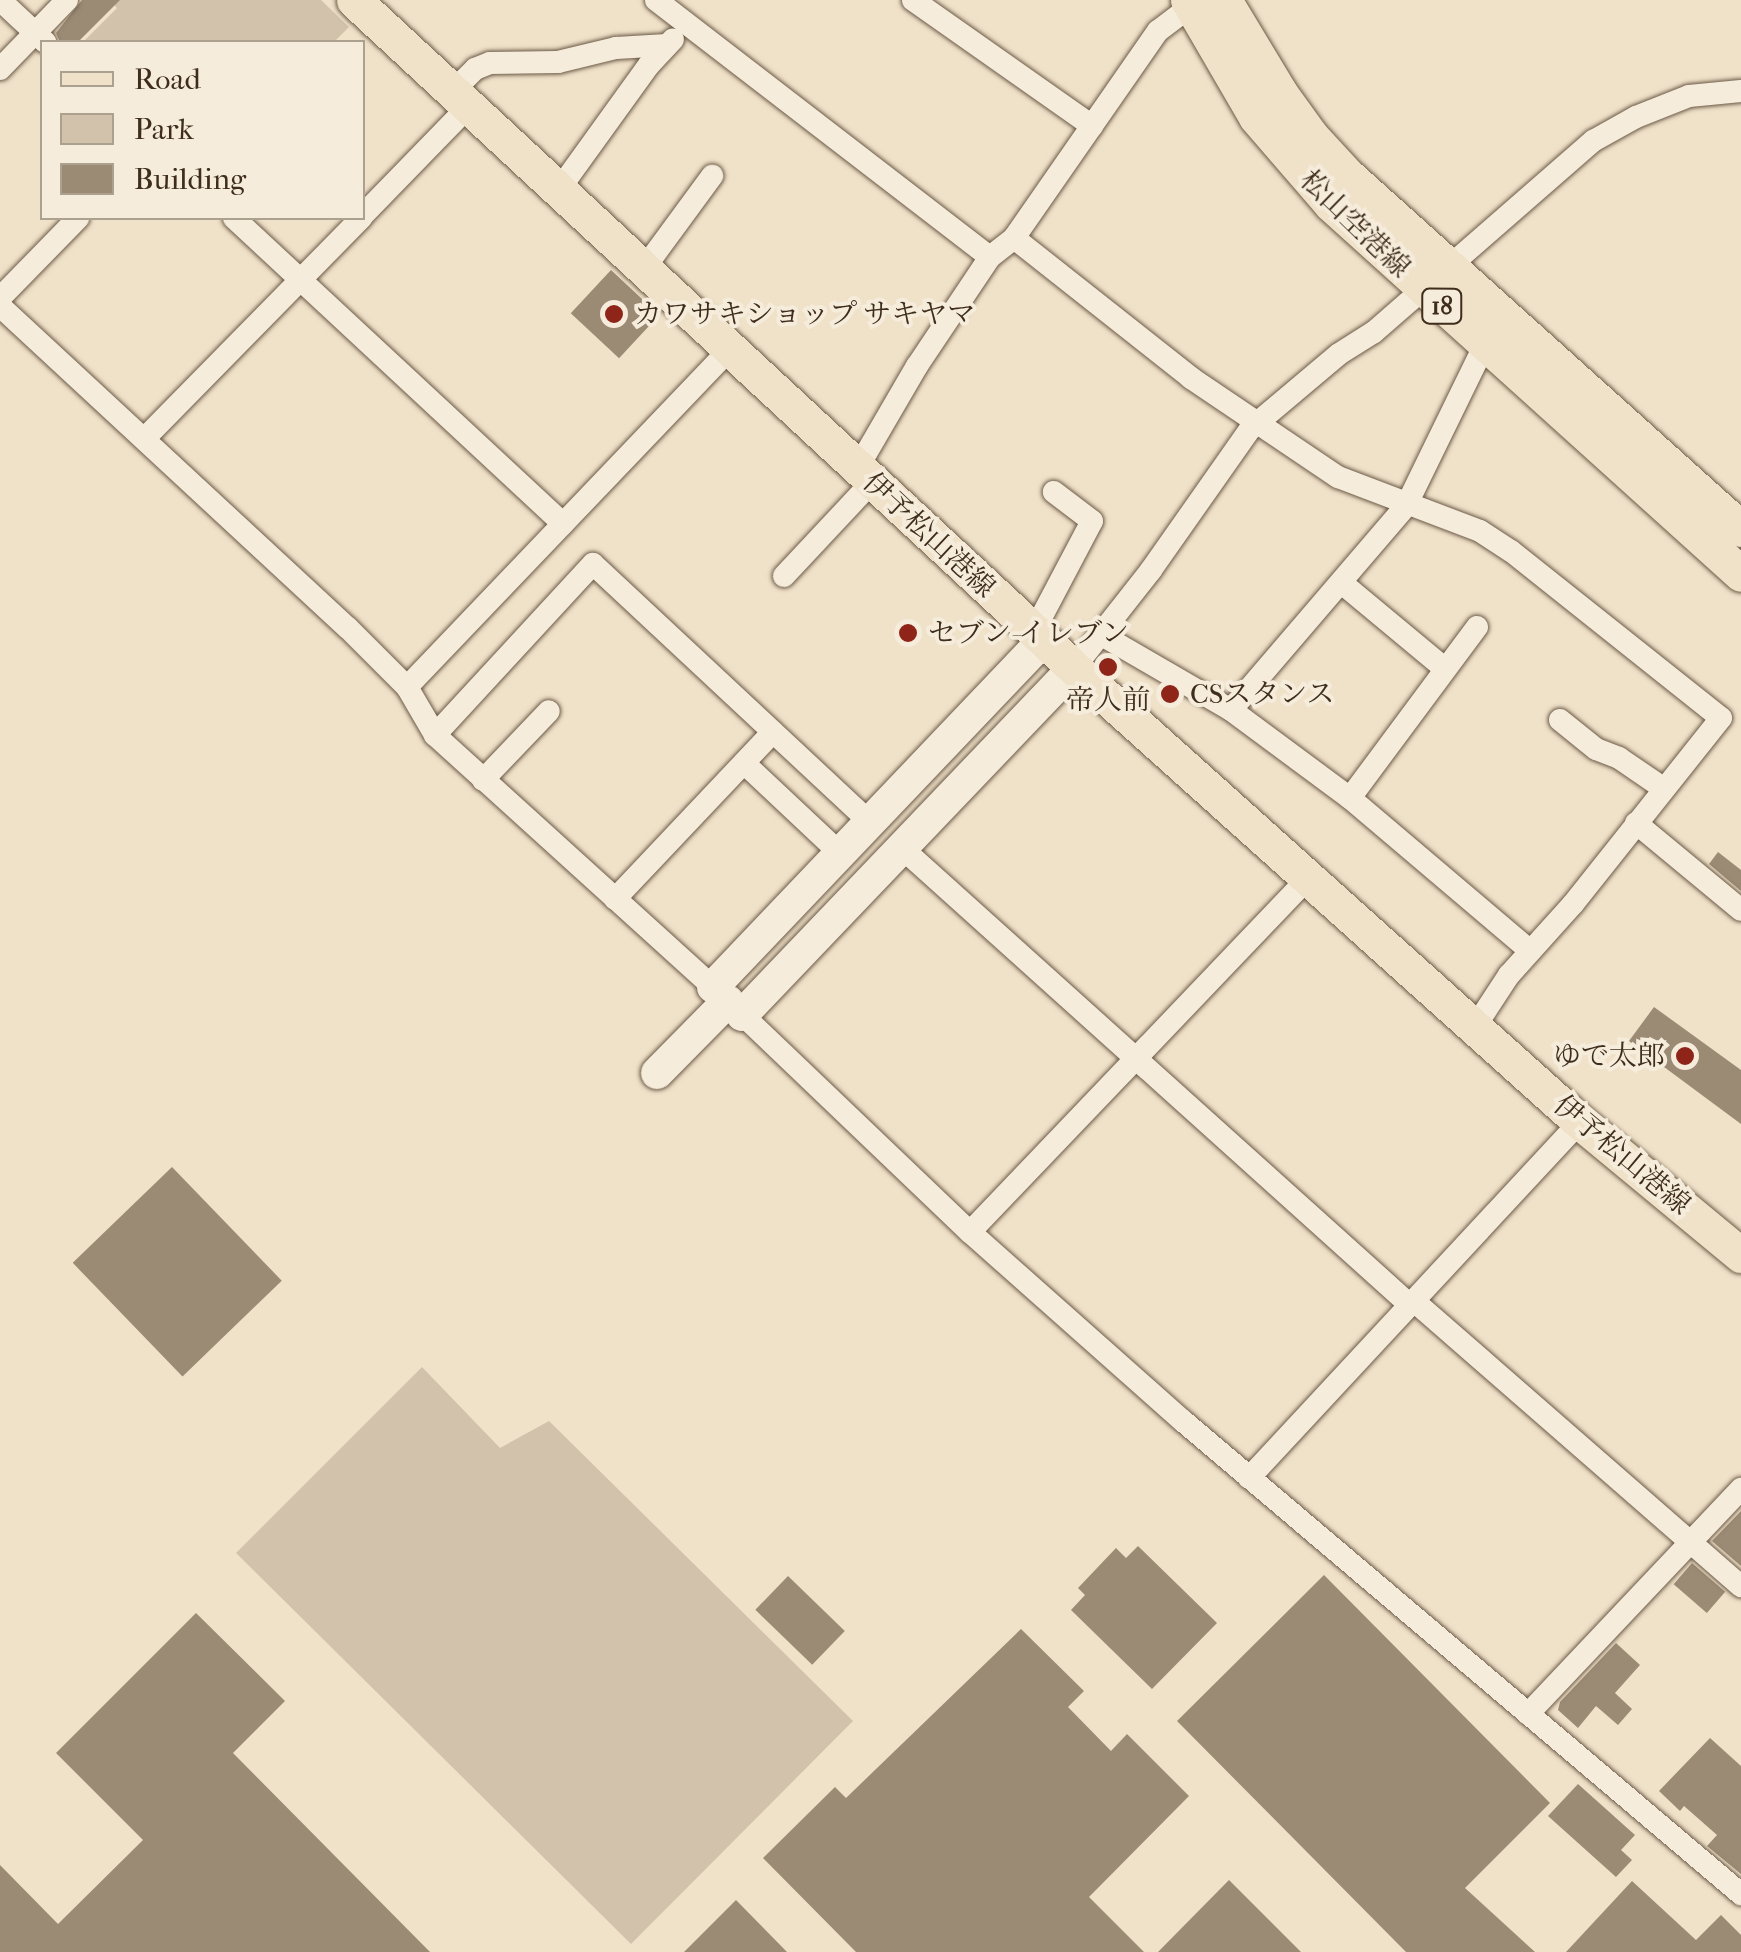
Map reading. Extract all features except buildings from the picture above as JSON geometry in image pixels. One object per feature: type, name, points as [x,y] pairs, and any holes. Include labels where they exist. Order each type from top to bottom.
[{"type":"main road","name":"伊予松山港線","points":[[354,0],[1074,668],[1580,1122],[1741,1255]]},
{"type":"main road","name":"松山空港線","points":[[1201,2],[1228,73],[1286,155],[1331,204],[1435,279],[1741,529]]},
{"type":"main road","name":"松山空港線","points":[[1435,279],[1486,344],[1741,574]]},
{"type":"street","points":[[0,0],[40,38]]},
{"type":"street","points":[[0,68],[40,38],[67,0]]},
{"type":"street","points":[[912,0],[1092,126]]},
{"type":"street","points":[[784,576],[865,475],[918,366],[990,258],[1014,238],[1158,31],[1201,2]]},
{"type":"street","points":[[558,192],[668,45],[676,10],[990,258]]},
{"type":"street","points":[[365,213],[460,99],[474,69],[490,62],[558,62],[616,48],[668,45]]},
{"type":"street","points":[[657,1072],[728,1001],[902,849],[1074,668],[1258,422],[1435,279],[1593,142],[1636,117],[1689,96],[1741,91]]},
{"type":"street","points":[[643,270],[712,176]]},
{"type":"street","points":[[76,220],[0,302],[407,687],[434,734],[728,1001],[970,1232],[1250,1478],[1741,1894]]},
{"type":"street","points":[[236,220],[562,524]]},
{"type":"street","points":[[144,439],[359,220]]},
{"type":"street","points":[[1014,238],[1191,378],[1338,477],[1480,531],[1511,551],[1722,718],[1573,904],[1529,950],[1474,1028]]},
{"type":"street","points":[[1232,710],[1406,506],[1486,344]]},
{"type":"street","points":[[407,687],[729,350]]},
{"type":"street","points":[[728,1001],[840,854],[1039,636],[1092,522],[1054,492]]},
{"type":"street","points":[[434,734],[593,564],[870,822]]},
{"type":"street","points":[[1343,584],[1444,668]]},
{"type":"street","points":[[1350,798],[1476,627]]},
{"type":"street","points":[[1100,634],[1232,710],[1350,798],[1529,950]]},
{"type":"street","points":[[483,780],[549,712]]},
{"type":"street","points":[[1560,720],[1596,749],[1619,758],[1663,788]]},
{"type":"street","points":[[615,899],[773,732]]},
{"type":"street","points":[[744,763],[840,854]]},
{"type":"street","points":[[1636,823],[1741,910]]},
{"type":"street","points":[[902,849],[1134,1060],[1741,1586]]},
{"type":"street","points":[[970,1232],[1308,878]]},
{"type":"street","points":[[1250,1478],[1580,1122]]},
{"type":"street","points":[[1528,1714],[1741,1489]]},
{"type":"green space","points":[[109,0],[321,0],[349,27],[336,40],[85,40],[117,8]]},
{"type":"green space","points":[[422,1367],[500,1448],[549,1421],[853,1721],[631,1944],[236,1553]]},
{"type":"place","name":"カワサキショップ サキヤマ","points":[[614,314]]},
{"type":"place","name":"セブン-イレブン","points":[[908,633]]},
{"type":"place","name":"帝人前","points":[[1108,667]]},
{"type":"place","name":"CSスタンス","points":[[1170,694]]},
{"type":"place","name":"ゆで太郎","points":[[1685,1056]]}]
